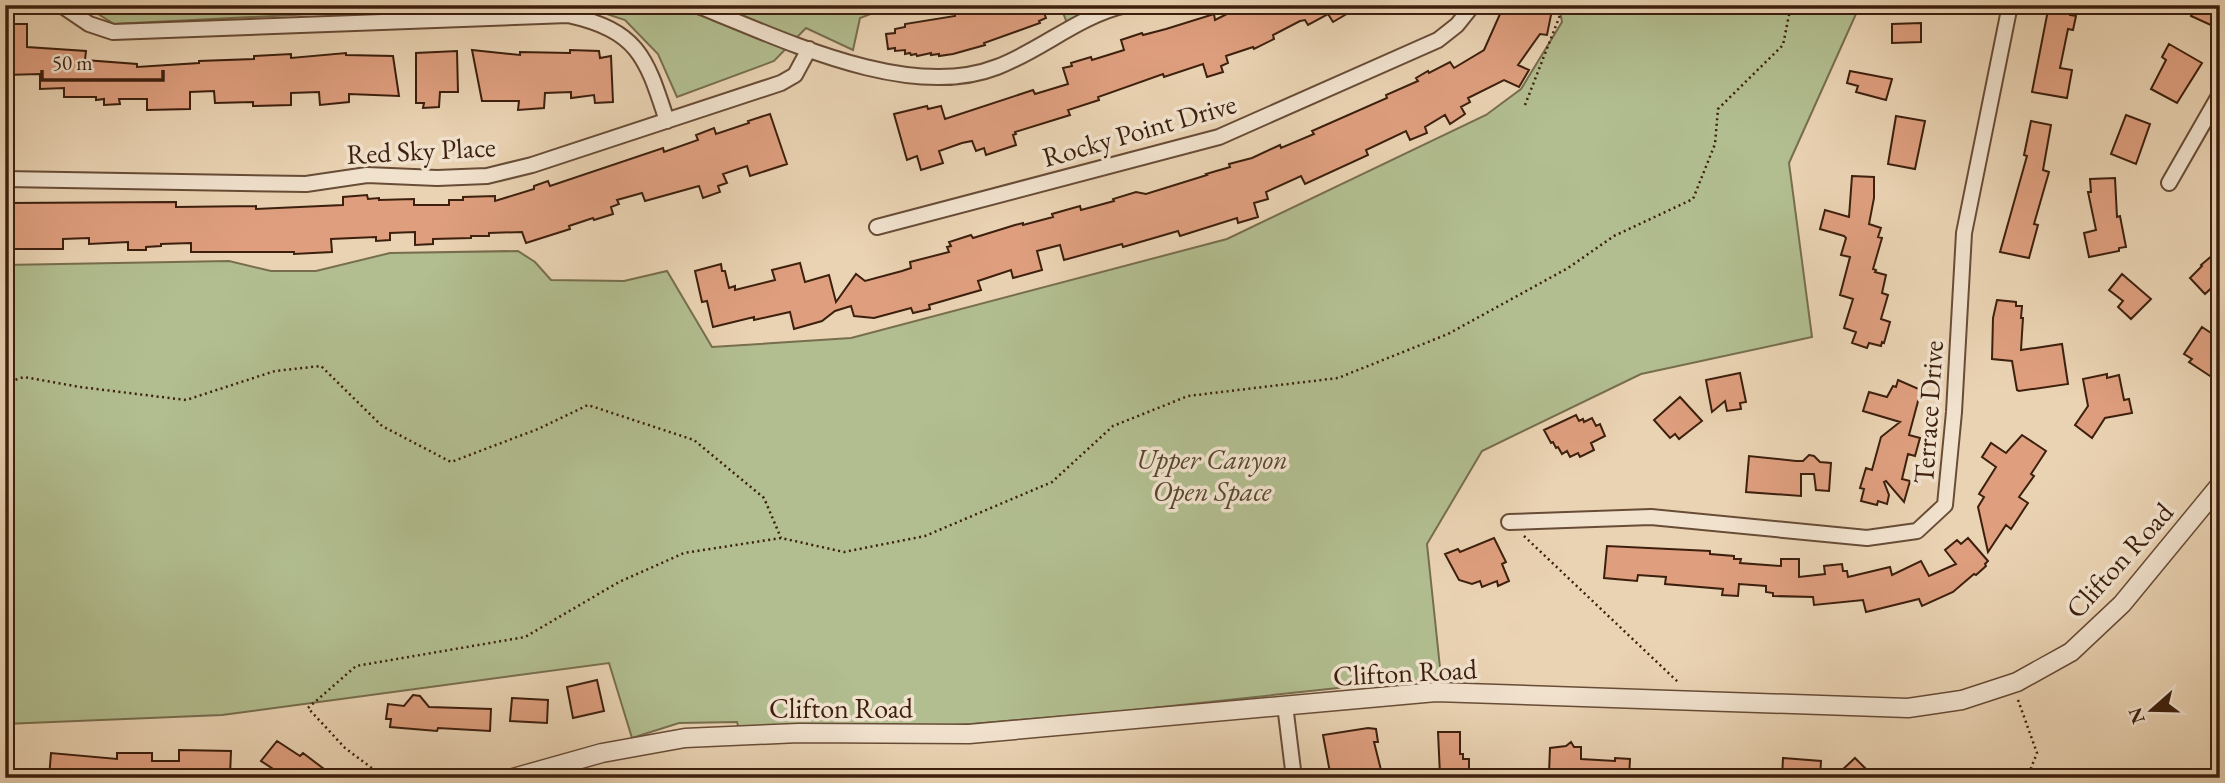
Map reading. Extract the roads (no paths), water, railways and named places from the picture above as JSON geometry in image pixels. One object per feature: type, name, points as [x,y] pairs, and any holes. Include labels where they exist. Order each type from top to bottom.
[{"type":"street","points":[[61,5],[89,24],[113,32],[568,15],[597,22],[621,35],[643,57],[667,121]]},
{"type":"street","points":[[696,5],[854,65],[912,76],[956,78],[996,68],[1035,50],[1077,23],[1126,5]]},
{"type":"street","name":"Rocky Point Drive","points":[[877,227],[1219,137],[1438,40],[1457,25],[1473,5]]},
{"type":"street","name":"Terrace Drive","points":[[1509,522],[1651,517],[1867,538],[1917,531],[1945,505],[1954,412],[1964,233],[2010,5]]},
{"type":"street","name":"Red Sky Place","points":[[5,179],[306,184],[367,175],[437,178],[486,176],[532,165],[781,83],[795,75],[809,49]]},
{"type":"street","points":[[2169,183],[2220,94]]},
{"type":"street","name":"Clifton Road","points":[[513,778],[602,753],[685,738],[799,733],[969,734],[1436,692],[1908,708],[1962,700],[2012,684],[2071,652],[2122,604],[2220,485]]},
{"type":"street","points":[[1285,705],[1294,778]]},
{"type":"park label","name":"Upper Canyon Open Space","points":[[1212,475]]}]
